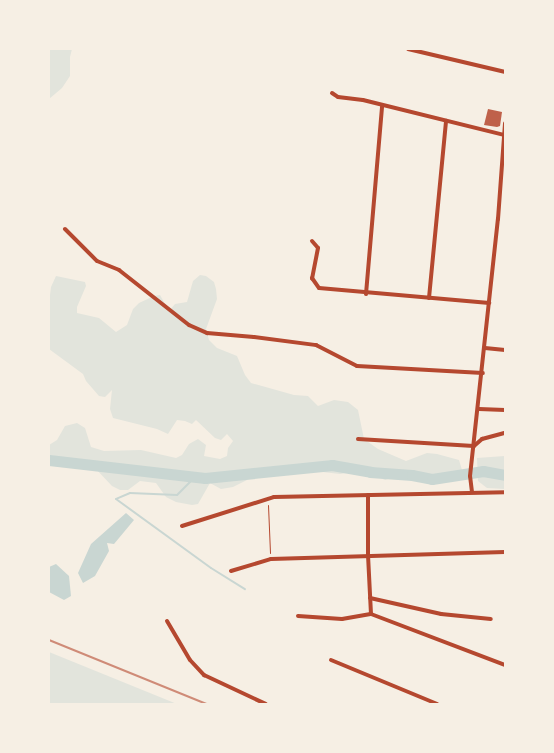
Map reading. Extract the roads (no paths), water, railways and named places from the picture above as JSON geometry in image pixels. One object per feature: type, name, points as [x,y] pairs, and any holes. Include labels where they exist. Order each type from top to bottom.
[{"type":"street","points":[[408,49],[505,72]]},
{"type":"street","points":[[332,93],[338,97],[504,135]]},
{"type":"street","points":[[366,294],[382,106]]},
{"type":"street","points":[[429,298],[446,121]]},
{"type":"street","points":[[472,492],[470,476],[479,409],[498,219],[505,123]]},
{"type":"street","points":[[498,219],[505,219]]},
{"type":"street","points":[[64,229],[97,261],[119,270],[197,330],[220,335],[254,337],[316,345],[357,366],[482,373]]},
{"type":"street","points":[[312,241],[318,248],[311,273],[313,283],[319,288],[366,294],[489,303]]},
{"type":"street","points":[[485,348],[505,350]]},
{"type":"street","points":[[479,409],[505,410]]},
{"type":"street","points":[[358,438],[474,446],[482,439],[505,433]]},
{"type":"street","points":[[182,526],[268,498],[505,492]]},
{"type":"street","points":[[368,495],[368,555],[371,614]]},
{"type":"street","points":[[231,571],[271,559],[505,552]]},
{"type":"street","points":[[370,598],[441,614],[491,619]]},
{"type":"street","points":[[298,616],[342,619],[371,614],[505,665]]},
{"type":"street","points":[[167,621],[190,660],[204,675],[266,704]]},
{"type":"street","points":[[331,660],[437,704]]},
{"type":"waterway","points":[[49,460],[205,478],[332,465],[370,472],[412,475],[432,479],[483,471],[505,475]]},
{"type":"waterway","points":[[195,477],[177,495],[130,493],[116,499],[211,568],[245,589]]},
{"type":"railway","points":[[49,640],[207,704]]}]
